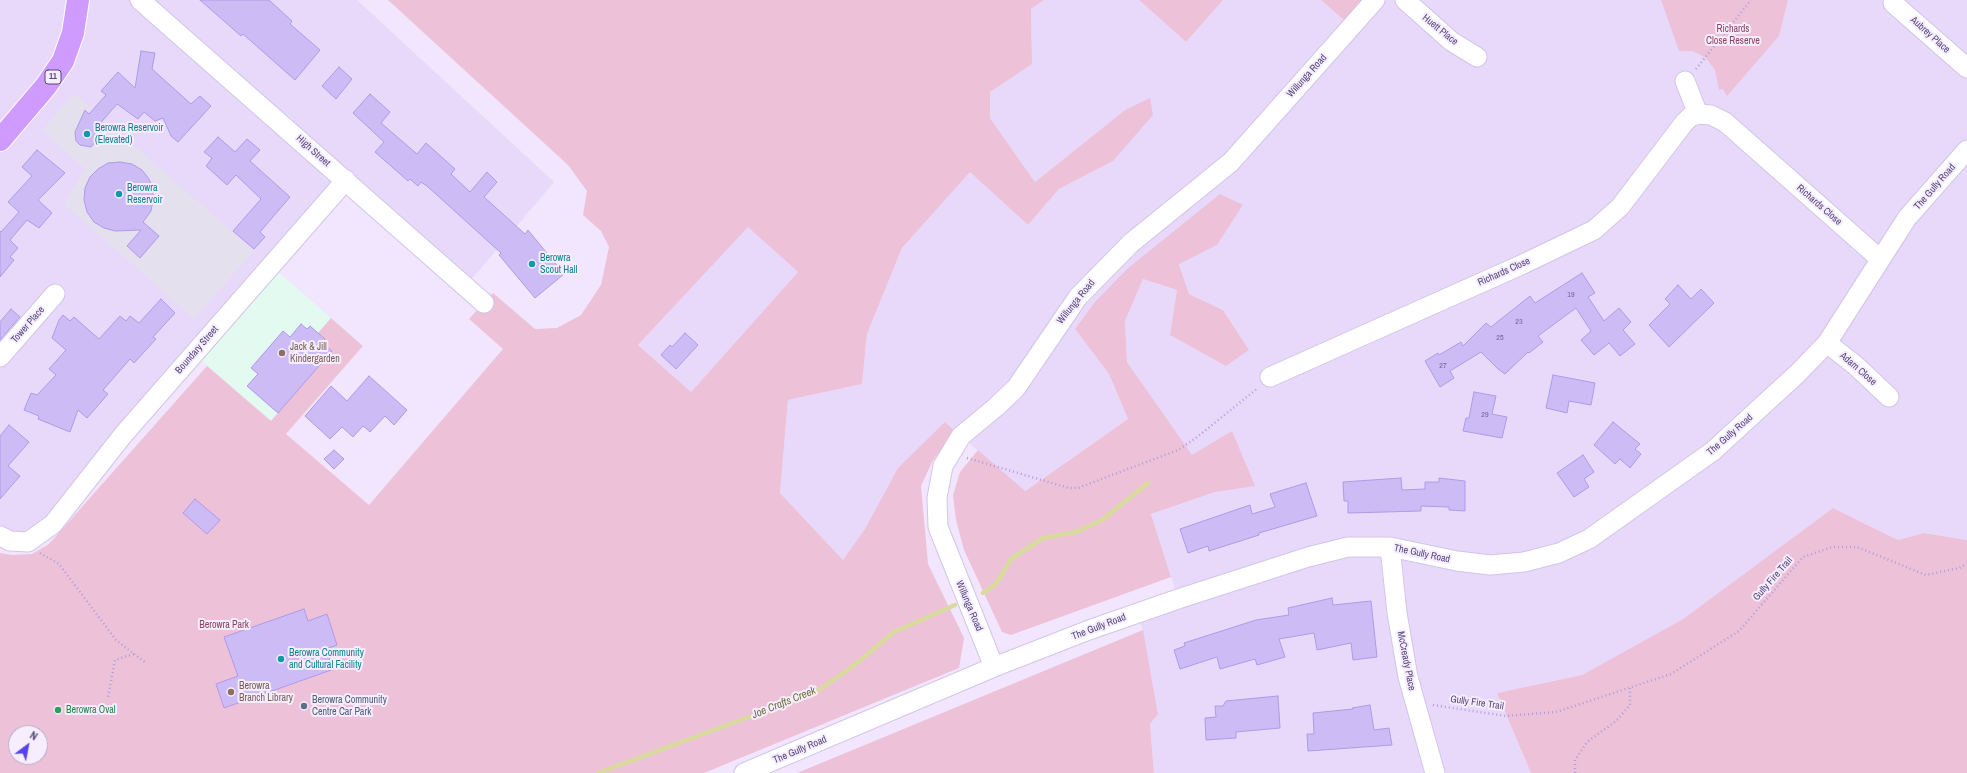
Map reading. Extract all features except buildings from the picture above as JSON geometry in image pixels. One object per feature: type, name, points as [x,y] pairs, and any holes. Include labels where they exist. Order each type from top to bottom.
[{"type":"main road","name":"11","points":[[0,140],[46,86],[63,61],[73,33],[78,0]]},
{"type":"street","name":"High Street","points":[[140,0],[484,303]]},
{"type":"street","name":"Willunga Road","points":[[994,667],[938,527],[937,498],[943,466],[961,436],[1016,388],[1078,297],[1131,243],[1231,162],[1375,0]]},
{"type":"street","name":"Huett Place","points":[[1405,0],[1451,41],[1477,57]]},
{"type":"street","name":"Aubrey Place","points":[[1893,2],[1967,68]]},
{"type":"street","points":[[1685,81],[1698,114]]},
{"type":"street","name":"Richards Close","points":[[1270,377],[1522,265],[1594,230],[1620,207],[1684,123],[1690,117],[1698,114],[1711,115],[1725,122],[1880,259]]},
{"type":"street","name":"The Gully Road","points":[[744,773],[994,667],[1146,609],[1308,557],[1348,547],[1390,547],[1456,561],[1490,565],[1531,561],[1559,553],[1589,539],[1713,451],[1797,374],[1827,343],[1907,218],[1967,150]]},
{"type":"street","name":"Boundary Street","points":[[0,536],[10,541],[28,542],[53,524],[123,435],[346,180]]},
{"type":"street","name":"Tower Place","points":[[0,357],[55,294]]},
{"type":"street","name":"Adam Close","points":[[1827,343],[1855,365],[1889,397]]},
{"type":"street","name":"McCready Place","points":[[1390,547],[1408,677],[1435,773]]},
{"type":"path","points":[[1685,81],[1751,0]]},
{"type":"path","points":[[965,458],[1069,488],[1078,488],[1178,450],[1196,438],[1270,377]]},
{"type":"path","name":"Gully Fire Trail","points":[[1415,702],[1506,716],[1556,712],[1671,674],[1739,631],[1803,557],[1832,547],[1857,547],[1926,575],[1959,568],[1967,564]]},
{"type":"path","points":[[35,550],[59,564],[116,640],[145,662]]},
{"type":"path","points":[[108,696],[115,660],[134,654]]},
{"type":"path","points":[[1575,773],[1575,760],[1587,742],[1616,721],[1630,705],[1630,688]]},
{"type":"shaded area","points":[[0,0],[357,0],[554,182],[466,286],[346,180],[43,532],[0,536]]},
{"type":"shaded area","points":[[1044,0],[1139,0],[1186,42],[1223,0],[1321,0],[1351,26],[1375,0],[1967,0],[1967,540],[1924,533],[1898,540],[1833,508],[1683,619],[1582,675],[1497,693],[1531,773],[1154,773],[1150,724],[1158,713],[1139,612],[1178,598],[1151,514],[1215,492],[1255,485],[1192,456],[1127,362],[1125,321],[1143,279],[1177,290],[1249,350],[1223,310],[1189,294],[1179,263],[1217,245],[1243,205],[1094,303],[1075,329],[1109,374],[1128,419],[1024,491],[945,422],[843,560],[780,493],[788,400],[862,384],[867,334],[902,248],[970,171],[1028,225],[1059,189],[1113,161],[1125,110],[1035,182],[990,118],[990,91],[1032,64],[1031,9]]},
{"type":"shaded area","points":[[74,93],[254,251],[194,319],[64,204],[85,169],[42,130]]},
{"type":"shaded area","points":[[748,226],[798,272],[691,392],[638,345]]},
{"type":"shaded area","name":"Jack & Jill Kindergarden","points":[[278,272],[363,346],[286,434],[201,360]]},
{"type":"green space","name":"Berowra Park","points":[[388,0],[1044,0],[1031,9],[1032,64],[990,92],[990,118],[1035,182],[1125,110],[1150,98],[1153,115],[1113,161],[1059,189],[1028,225],[970,172],[902,248],[867,334],[862,384],[788,400],[780,493],[843,560],[865,529],[898,468],[945,422],[955,431],[932,462],[921,486],[928,564],[964,638],[959,668],[704,773],[0,773],[0,553],[12,555],[32,554],[49,544],[207,366],[271,421],[332,351],[322,343],[325,339],[318,333],[331,318],[363,346],[286,434],[369,505],[503,349],[469,319],[493,293],[535,329],[557,328],[581,315],[601,285],[609,247],[601,231],[583,215],[587,191],[568,165]],"holes":[[[748,227],[798,272],[691,392],[638,345]]]},
{"type":"green space","points":[[1139,0],[1223,0],[1186,42]]},
{"type":"green space","points":[[1321,0],[1363,0],[1345,21]]},
{"type":"green space","name":"Richards Close Reserve","points":[[1661,0],[1788,0],[1779,36],[1727,96],[1723,89],[1719,90],[1715,70],[1706,58],[1693,51],[1679,51]]},
{"type":"green space","points":[[1220,194],[1243,205],[1217,245],[1179,264],[1189,294],[1223,310],[1249,350],[1226,366],[1170,335],[1177,290],[1143,279],[1125,321],[1127,362],[1192,455],[1232,431],[1255,486],[1215,492],[1151,514],[1171,577],[1011,635],[1002,632],[964,550],[956,520],[953,495],[960,472],[978,450],[1025,491],[1128,419],[1109,374],[1075,329],[1094,303],[1127,269]]},
{"type":"green space","points":[[1833,508],[1898,540],[1924,533],[1967,540],[1967,773],[1531,773],[1497,693],[1582,675],[1683,619]]},
{"type":"green space","points":[[1143,630],[1158,714],[1150,724],[1154,773],[797,773]]},
{"type":"waterway","name":"Joe Crafts Creek","points":[[983,593],[996,584],[1011,559],[1043,538],[1076,532],[1102,520],[1148,483]]},
{"type":"waterway","name":"Joe Crafts Creek","points":[[598,773],[816,692],[852,667],[894,632],[955,605]]},
{"type":"place","name":"Berowra Reservoir (Elevated)","points":[[87,134]]},
{"type":"place","name":"Berowra Reservoir","points":[[119,194]]},
{"type":"place","name":"Berowra Scout Hall","points":[[532,264]]},
{"type":"place","name":"Jack & Jill Kindergarden","points":[[282,353]]},
{"type":"place","name":"Berowra Community and Cultural Facility","points":[[281,659]]},
{"type":"place","name":"Berowra Branch Library","points":[[231,692]]},
{"type":"place","name":"Berowra Community Centre Car Park","points":[[304,706]]},
{"type":"place","name":"Berowra Oval","points":[[58,710]]}]
